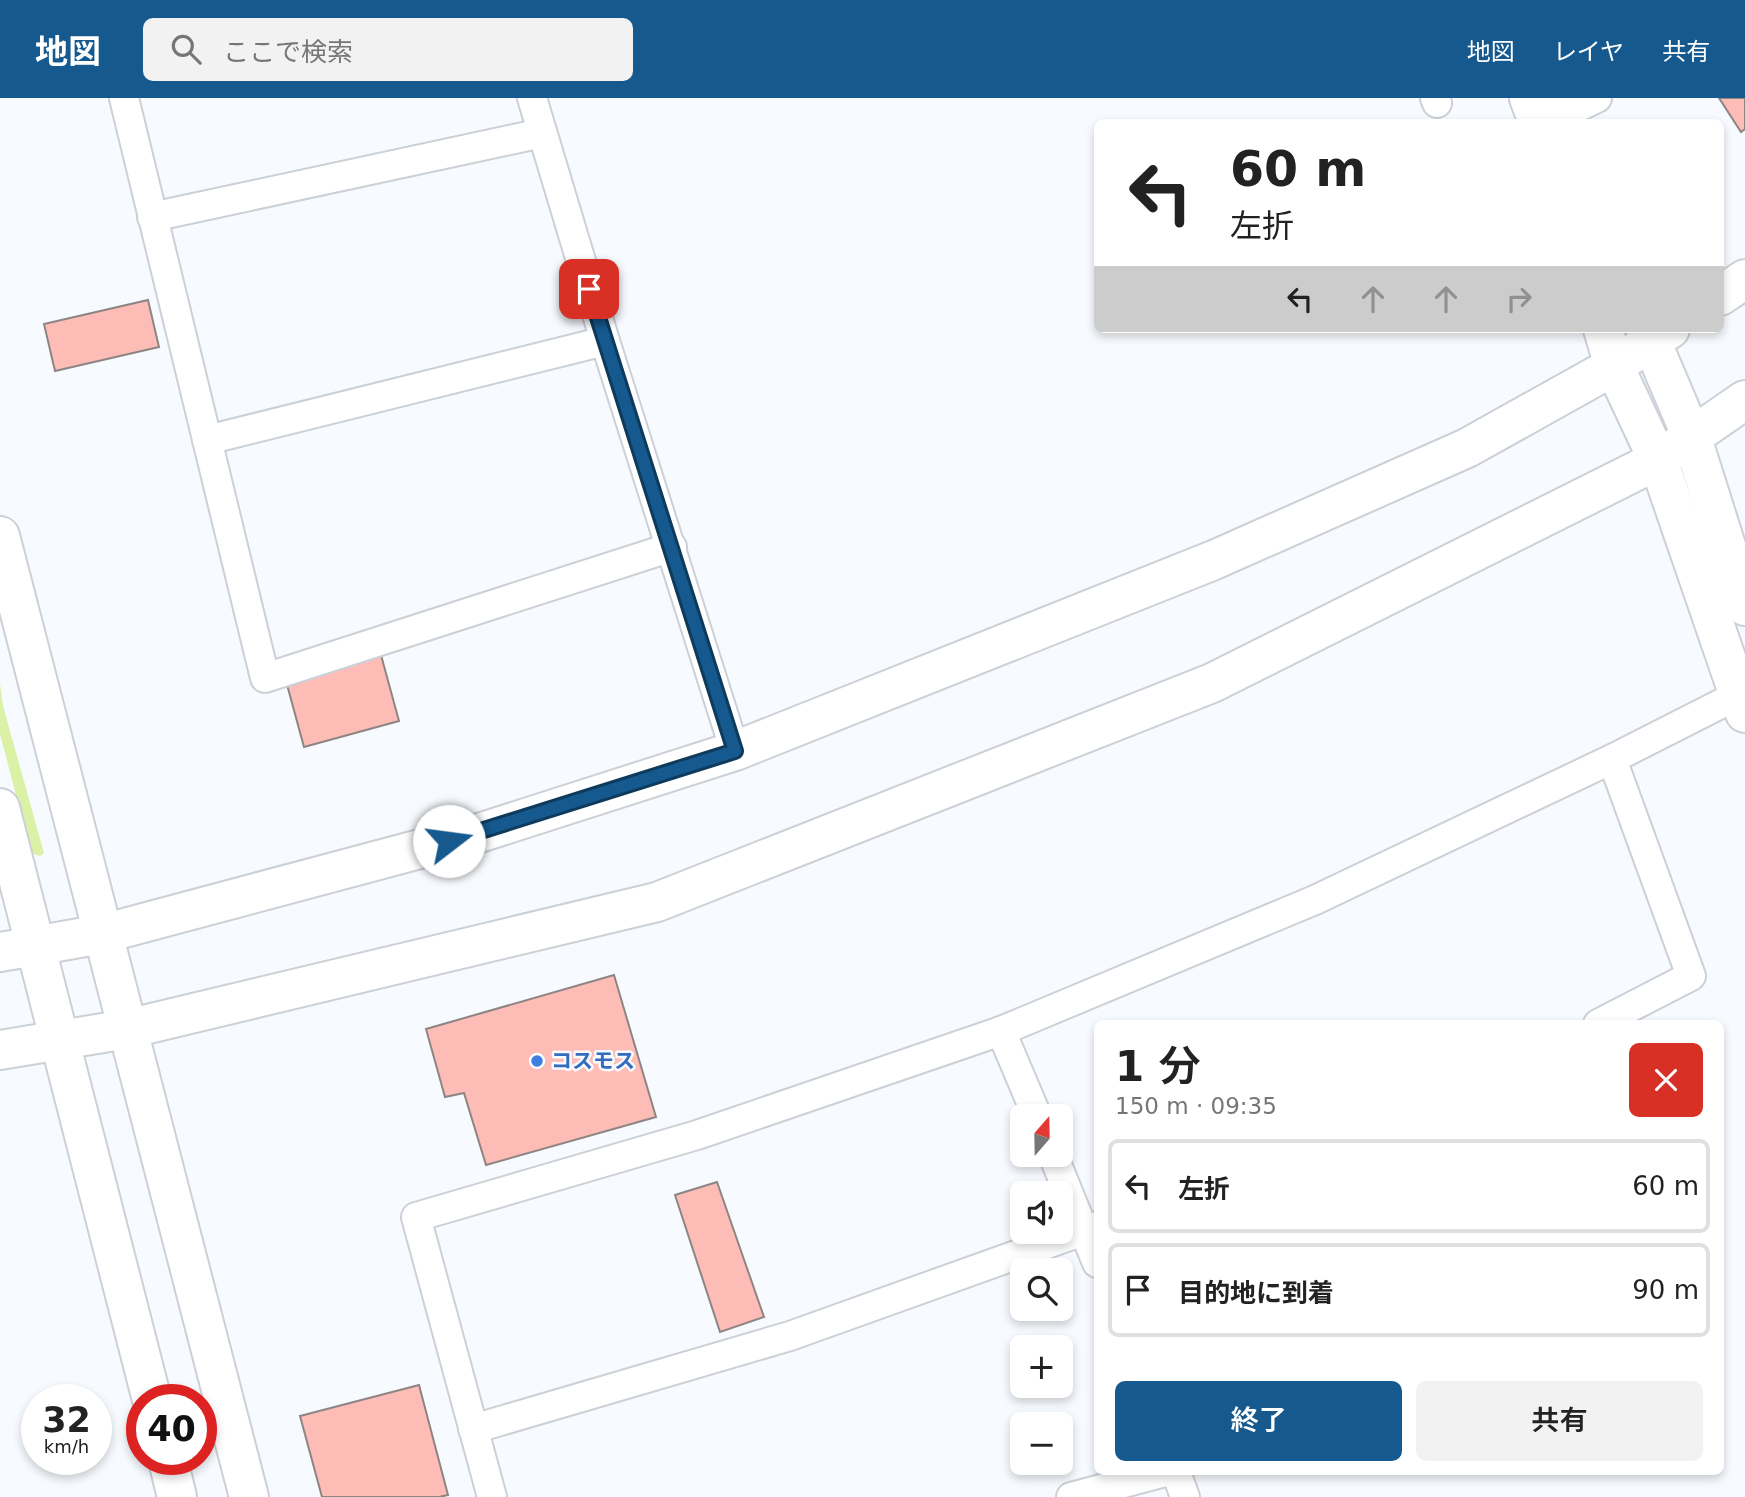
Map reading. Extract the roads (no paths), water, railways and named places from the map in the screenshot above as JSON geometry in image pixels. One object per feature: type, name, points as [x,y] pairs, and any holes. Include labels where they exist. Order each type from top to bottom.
[{"type":"street","points":[[124,98],[265,678],[672,547]]},
{"type":"street","points":[[532,98],[605,341],[735,751]]},
{"type":"street","points":[[1529,98],[1562,113]]},
{"type":"street","points":[[152,218],[542,133]]},
{"type":"street","points":[[1724,293],[1745,279]]},
{"type":"street","points":[[492,1497],[416,1217],[697,1135],[1001,1031],[1315,900],[1612,759],[1741,704],[1658,460],[1614,366],[1604,333]]},
{"type":"street","points":[[18,949],[102,934],[476,834],[735,751],[1214,560],[1467,447],[1614,366],[1656,333],[1745,606]]},
{"type":"street","points":[[207,440],[605,341]]},
{"type":"street","points":[[0,1050],[127,1029],[657,902],[1212,683],[1658,460],[1745,400]]},
{"type":"street","points":[[0,536],[249,1497]]},
{"type":"street","points":[[1606,1020],[1691,976],[1612,759]]},
{"type":"street","points":[[0,807],[18,949],[61,1039],[148,1384]]},
{"type":"street","points":[[1001,1031],[1032,1104]]},
{"type":"street","points":[[1059,1167],[1091,1228],[1094,1246]]},
{"type":"street","points":[[473,1429],[790,1336],[1091,1228]]},
{"type":"street","points":[[171,1475],[177,1497]]},
{"type":"street","points":[[1071,1497],[1154,1475]]},
{"type":"street","points":[[1177,1475],[1185,1497]]},
{"type":"place","name":"コスモス","points":[[537,1061]]}]
